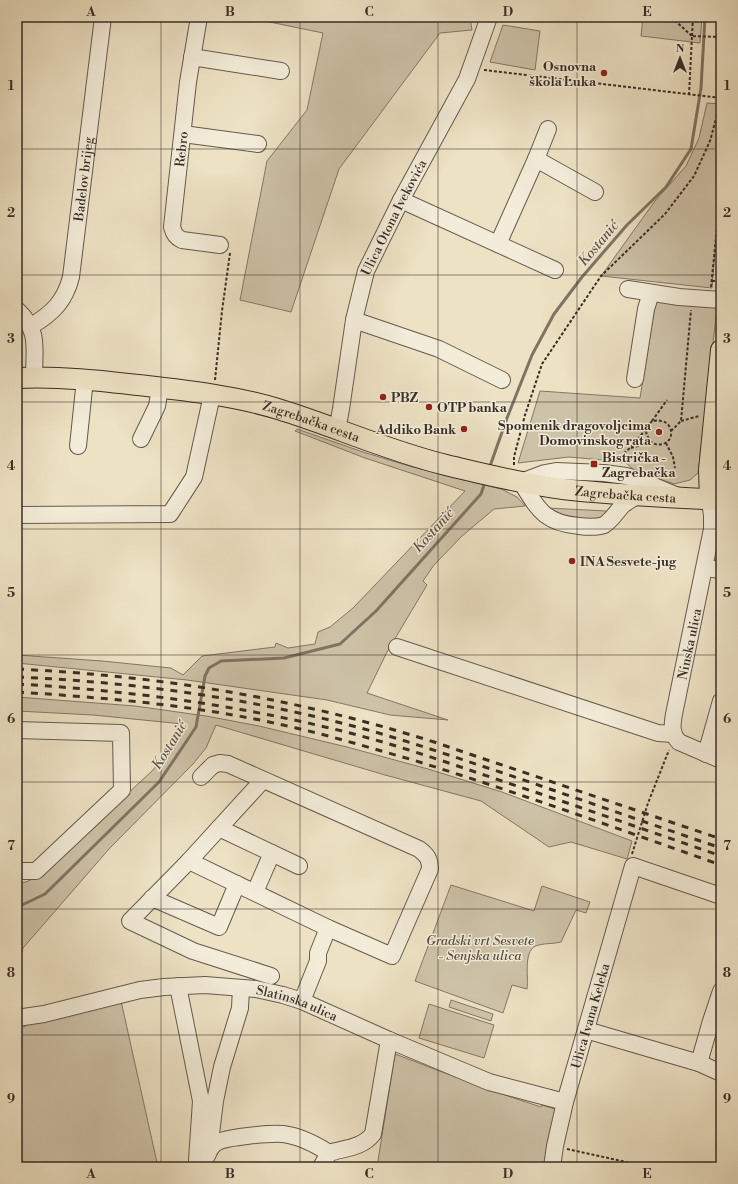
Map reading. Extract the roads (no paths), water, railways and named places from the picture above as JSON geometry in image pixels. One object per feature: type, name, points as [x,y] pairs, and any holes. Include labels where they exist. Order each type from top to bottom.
[{"type":"main road","points":[[715,500],[709,470],[721,350]]},
{"type":"main road","name":"Zagrebačka cesta","points":[[25,378],[63,377],[160,388],[214,389],[236,399],[277,409],[386,448],[474,471],[512,476],[574,490],[715,500]]},
{"type":"street","name":"Badelov brijeg","points":[[31,326],[46,316],[60,303],[68,289],[71,277],[103,17]]},
{"type":"street","name":"Rebro","points":[[199,17],[192,57],[172,227],[177,238],[182,240],[220,245]]},
{"type":"street","name":"Ulica Otona Ivekovića","points":[[336,430],[341,409],[354,320],[366,271],[401,200],[467,79],[489,17]]},
{"type":"street","points":[[192,57],[280,71]]},
{"type":"street","points":[[498,244],[548,129]]},
{"type":"street","points":[[183,134],[258,144]]},
{"type":"street","points":[[536,159],[596,192]]},
{"type":"street","points":[[401,200],[555,270]]},
{"type":"street","points":[[628,289],[679,297],[716,295]]},
{"type":"street","points":[[635,379],[646,309],[651,293]]},
{"type":"street","points":[[17,310],[31,326],[33,331],[34,343],[25,378]]},
{"type":"street","points":[[354,320],[439,349],[502,380]]},
{"type":"street","points":[[78,446],[85,379]]},
{"type":"street","points":[[141,439],[157,406],[160,388]]},
{"type":"street","points":[[17,516],[170,514],[194,477],[214,389]]},
{"type":"street","points":[[512,476],[556,471],[626,476],[640,480],[682,498]]},
{"type":"street","points":[[512,476],[541,512],[557,522],[567,525],[594,527],[603,525],[609,521],[623,505],[639,495]]},
{"type":"street","name":"Ninska ulica","points":[[673,734],[674,714],[705,568],[712,529],[712,516],[715,500]]},
{"type":"street","points":[[705,568],[721,570]]},
{"type":"street","points":[[398,647],[658,733],[673,734],[679,742],[721,760]]},
{"type":"street","points":[[706,754],[721,701]]},
{"type":"street","points":[[17,730],[121,733],[122,790],[36,871],[17,871]]},
{"type":"street","points":[[189,860],[328,928],[392,956],[430,869],[430,862],[427,855],[418,849],[228,764],[213,765],[201,776]]},
{"type":"street","points":[[263,780],[130,921],[194,951],[271,976]]},
{"type":"street","points":[[219,828],[299,866]]},
{"type":"street","points":[[255,892],[272,853]]},
{"type":"street","name":"Ulica Ivana Keleka","points":[[552,1167],[565,1102],[632,863],[721,896]]},
{"type":"street","points":[[152,898],[219,927],[237,884]]},
{"type":"street","points":[[297,1000],[309,959],[318,953],[328,928]]},
{"type":"street","name":"Slatinska ulica","points":[[17,1018],[66,1009],[140,990],[178,986],[205,985],[272,992],[297,1000],[489,1082],[565,1102]]},
{"type":"street","points":[[178,986],[201,1101],[204,1159]]},
{"type":"street","points":[[204,1159],[222,1067],[240,1008],[241,988]]},
{"type":"street","points":[[699,1063],[716,1023],[721,991]]},
{"type":"street","points":[[586,1030],[699,1063],[721,1073]]},
{"type":"street","points":[[321,1167],[329,1153],[359,1146],[368,1140],[373,1134],[389,1040]]},
{"type":"street","points":[[204,1159],[214,1144],[223,1139],[283,1134],[316,1144],[329,1153]]},
{"type":"waterway","name":"Kostanić","points":[[489,469],[532,355],[554,314],[582,277],[627,225],[666,187],[691,149],[701,88],[705,17]]},
{"type":"waterway","name":"Kostanić","points":[[17,910],[20,906],[45,894],[159,782],[196,727],[205,676],[209,668],[221,661],[284,658],[340,644],[376,611],[481,494],[485,482]]},
{"type":"railway","points":[[17,669],[71,672],[176,684],[279,701],[331,713],[434,742],[721,839]]},
{"type":"railway","points":[[17,677],[59,679],[186,692],[312,716],[372,731],[427,748],[528,781],[721,848]]},
{"type":"railway","points":[[17,684],[133,694],[210,704],[347,732],[433,758],[721,856]]},
{"type":"railway","points":[[17,692],[122,700],[227,714],[262,720],[340,739],[452,772],[721,865]]},
{"type":"place","name":"Osnovna škola Luka","points":[[604,73]]},
{"type":"place","name":"PBZ","points":[[383,397]]},
{"type":"place","name":"OTP banka","points":[[429,407]]},
{"type":"place","name":"Addiko Bank","points":[[464,429]]},
{"type":"place","name":"Spomenik dragovoljcima Domovinskog rata","points":[[659,432]]},
{"type":"place","name":"Bistrička - Zagrebačka","points":[[594,464]]},
{"type":"place","name":"INA Sesvete-jug","points":[[572,561]]},
{"type":"park label","name":"Gradski vrt Sesvete - Senjska ulica","points":[[480,948]]}]
